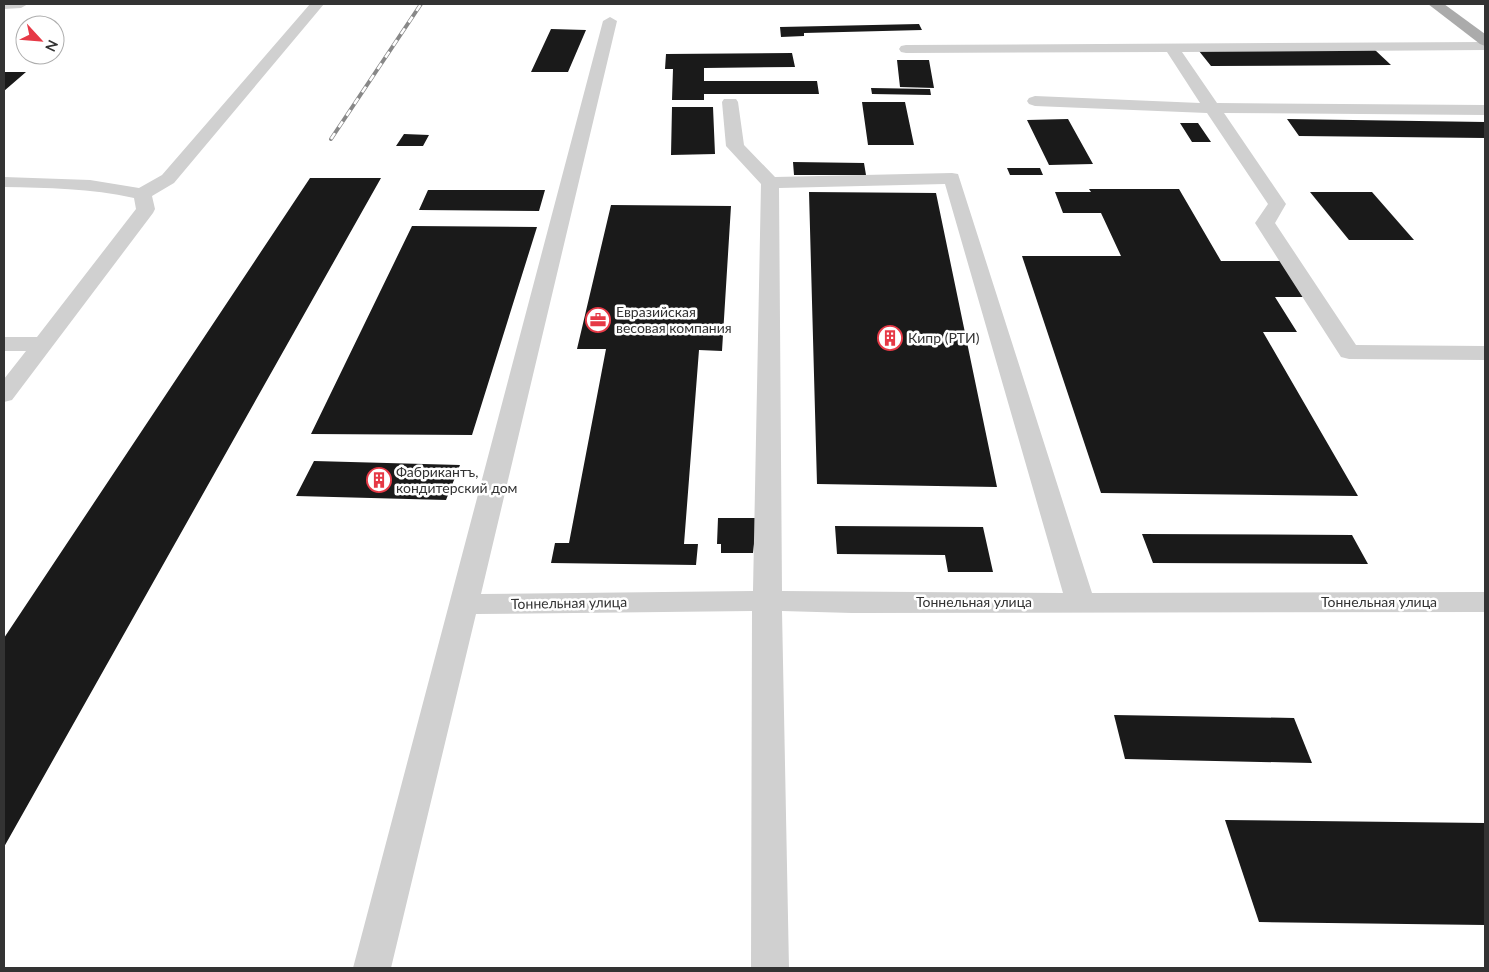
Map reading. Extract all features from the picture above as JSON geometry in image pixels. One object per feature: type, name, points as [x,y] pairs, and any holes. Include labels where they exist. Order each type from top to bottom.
[{"type":"main road","points":[[1436,4],[1485,41]]},
{"type":"street","points":[[4,5],[21,4]]},
{"type":"street","points":[[4,182],[79,183],[142,194],[168,179],[317,4]]},
{"type":"street","points":[[372,968],[610,21]]},
{"type":"street","points":[[906,49],[1485,46]]},
{"type":"street","points":[[1171,48],[1277,204],[1264,223],[1349,352],[1485,353]]},
{"type":"street","points":[[1036,101],[1212,108],[1485,110]]},
{"type":"street","points":[[730,102],[735,146],[770,183],[767,601],[770,968]]},
{"type":"street","points":[[770,183],[952,178],[1080,602]]},
{"type":"street","points":[[4,395],[146,209],[142,194]]},
{"type":"street","points":[[4,344],[43,344]]},
{"type":"street","name":"Тоннельная улица","points":[[464,604],[767,601],[1485,602]]},
{"type":"building","points":[[919,24],[922,30],[804,33],[804,36],[781,37],[780,27]]},
{"type":"building","points":[[551,29],[586,30],[568,72],[531,72]]},
{"type":"building","points":[[1375,50],[1391,65],[1211,66],[1199,51]]},
{"type":"building","points":[[792,53],[795,67],[704,68],[704,81],[817,81],[819,94],[704,94],[704,100],[672,100],[673,69],[665,69],[666,54]]},
{"type":"building","points":[[897,60],[929,60],[934,88],[900,87]]},
{"type":"building","points":[[4,72],[26,72],[4,91]]},
{"type":"building","points":[[871,88],[930,89],[931,95],[872,94]]},
{"type":"building","points":[[862,102],[905,102],[914,145],[868,145]]},
{"type":"building","points":[[672,107],[713,107],[715,154],[671,155]]},
{"type":"building","points":[[1068,119],[1093,164],[1049,165],[1027,120]]},
{"type":"building","points":[[1287,119],[1485,122],[1485,138],[1299,136]]},
{"type":"building","points":[[1180,123],[1198,123],[1211,142],[1192,142]]},
{"type":"building","points":[[404,134],[429,135],[423,146],[396,146]]},
{"type":"building","points":[[793,162],[864,163],[866,175],[794,175]]},
{"type":"building","points":[[1007,168],[1040,168],[1043,175],[1010,175]]},
{"type":"building","points":[[310,178],[381,178],[4,847],[4,638]]},
{"type":"building","points":[[1089,189],[1179,189],[1221,261],[1282,261],[1306,297],[1275,297],[1297,332],[1263,332],[1358,496],[1101,493],[1022,256],[1121,256],[1101,213],[1063,213],[1055,192],[1091,192]]},
{"type":"building","points":[[428,190],[545,190],[539,211],[419,210]]},
{"type":"building","name":"Кипр (РТИ)","points":[[809,192],[936,193],[997,487],[817,484]]},
{"type":"building","points":[[1310,192],[1372,192],[1414,240],[1349,240]]},
{"type":"building","points":[[611,205],[731,206],[722,351],[699,350],[684,544],[698,544],[696,565],[551,563],[555,543],[569,543],[606,349],[577,349]]},
{"type":"building","points":[[412,226],[537,227],[472,435],[311,434]]},
{"type":"building","name":"Фабрикантъ, кондитерский дом","points":[[314,461],[460,465],[446,500],[296,496]]},
{"type":"building","points":[[718,518],[759,518],[759,544],[754,544],[753,553],[721,553],[721,544],[717,544]]},
{"type":"building","points":[[835,526],[983,527],[993,572],[948,572],[945,555],[837,554]]},
{"type":"building","points":[[1142,534],[1352,535],[1368,564],[1153,563]]},
{"type":"building","points":[[1114,715],[1294,718],[1312,763],[1125,759]]},
{"type":"building","points":[[1225,820],[1485,823],[1485,925],[1259,922]]},
{"type":"railway","points":[[331,139],[421,4]]},
{"type":"place","name":"Евразийская весовая компания","points":[[598,320]]},
{"type":"place","name":"Кипр (РТИ)","points":[[890,338]]},
{"type":"place","name":"Фабрикантъ, кондитерский дом","points":[[379,480]]}]
